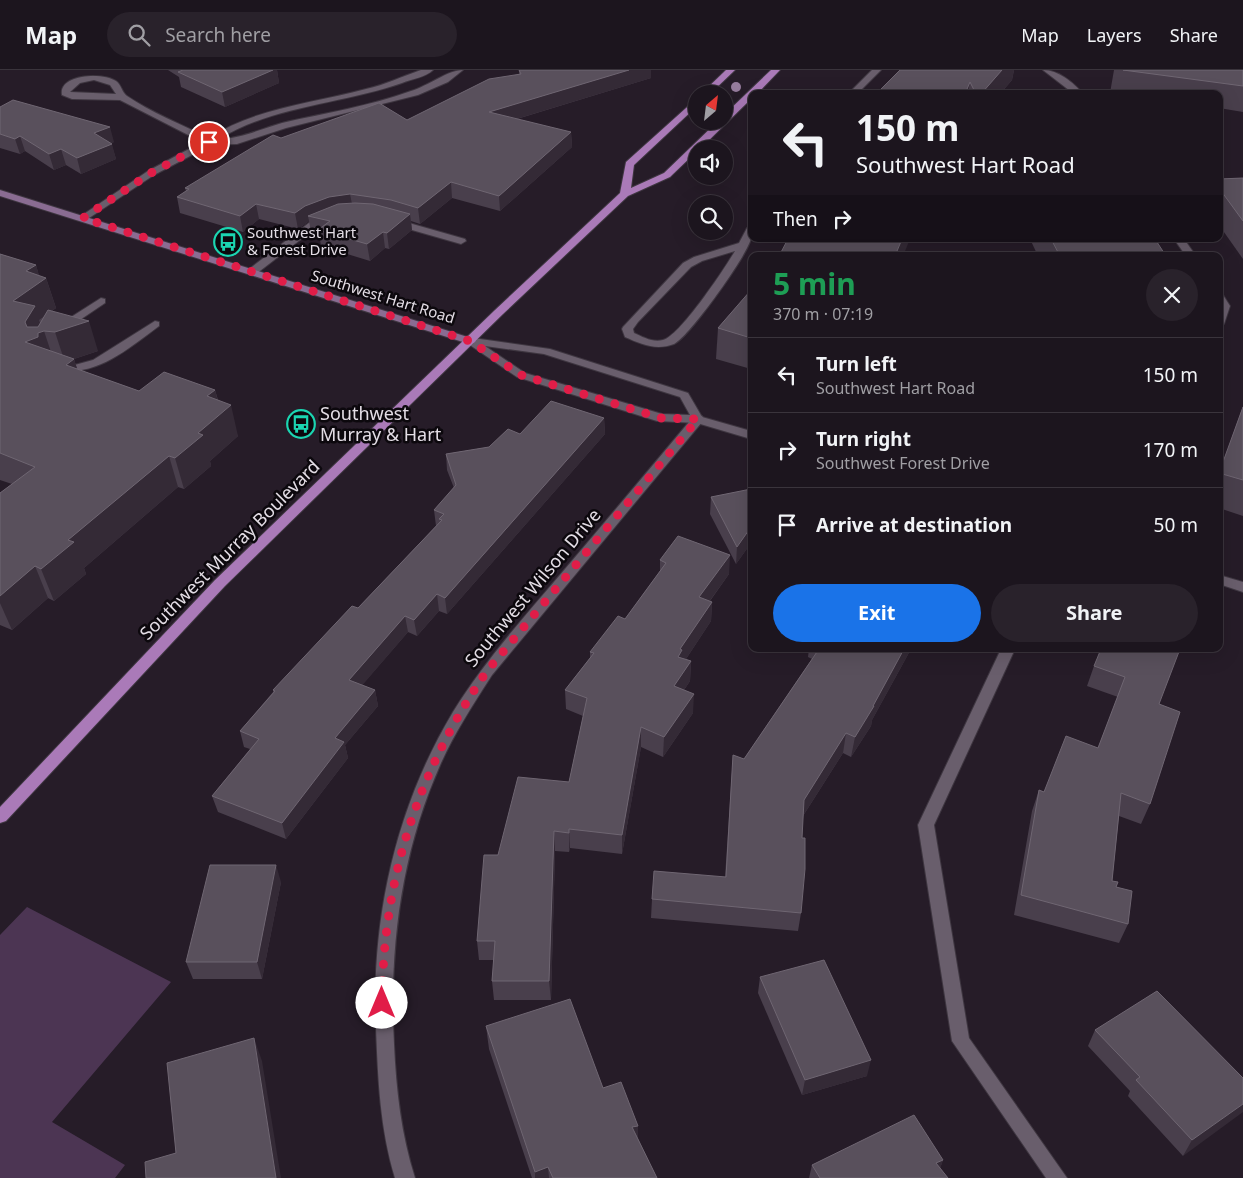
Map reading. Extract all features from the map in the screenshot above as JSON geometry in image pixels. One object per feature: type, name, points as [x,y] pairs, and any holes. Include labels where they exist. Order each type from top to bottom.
[{"type":"main road","points":[[715,85],[731,70]]},
{"type":"main road","name":"Southwest Murray Boulevard","points":[[755,90],[776,70]]},
{"type":"main road","name":"Southwest Murray Boulevard","points":[[733,111],[748,97]]},
{"type":"main road","points":[[625,194],[629,164],[688,109]]},
{"type":"main road","name":"Southwest Murray Boulevard","points":[[0,817],[220,583],[470,341],[625,194],[667,175],[714,130]]},
{"type":"main road","name":"Southwest Hart Road","points":[[0,194],[83,218],[470,341]]},
{"type":"street","points":[[83,218],[151,173],[209,142],[230,128],[279,112],[371,91],[429,70]]},
{"type":"street","points":[[122,97],[113,83],[95,77],[74,82],[68,86],[65,93],[72,96],[122,97],[209,142],[237,141],[283,126],[374,105],[445,80],[459,70]]},
{"type":"street","points":[[856,90],[877,70]]},
{"type":"street","points":[[1047,70],[1074,90]]},
{"type":"street","points":[[252,272],[318,221],[334,216]]},
{"type":"street","points":[[386,219],[461,241]]},
{"type":"street","points":[[742,246],[698,259],[687,265],[634,320],[627,329],[629,335],[655,344],[666,344],[677,338],[730,269],[748,235]]},
{"type":"street","points":[[51,337],[101,301]]},
{"type":"street","points":[[55,366],[63,369],[95,364],[155,324]]},
{"type":"street","name":"Southwest Hart Road","points":[[470,341],[521,375],[661,418],[698,419],[748,434]]},
{"type":"street","name":"Southwest Hart Road","points":[[470,341],[546,351],[684,395],[698,419]]},
{"type":"street","name":"Southwest Wilson Drive","points":[[405,1178],[396,1154],[388,1097],[382,1023],[383,964],[390,904],[399,858],[418,800],[437,754],[457,717],[487,671],[698,419]]},
{"type":"street","points":[[1223,580],[1243,586]]},
{"type":"street","points":[[1007,652],[926,825],[961,1041],[1057,1178]]},
{"type":"shaded area","points":[[27,907],[171,982],[52,1122],[125,1165],[115,1178],[0,1178],[0,935]]},
{"type":"building","points":[[183,70],[273,70],[222,92],[178,72]]},
{"type":"building","points":[[519,70],[629,70],[489,112],[571,132],[499,196],[451,182],[418,208],[391,200],[350,194],[329,197],[305,206],[295,213],[256,204],[240,216],[177,197],[189,189],[185,188],[273,135],[281,138],[379,103],[407,120],[489,79],[521,74]]},
{"type":"building","points":[[900,70],[1002,70],[984,90],[974,90],[970,82],[967,90],[880,90]]},
{"type":"building","points":[[1123,70],[1243,70],[1243,86]]},
{"type":"building","points":[[13,100],[110,127],[94,133],[112,144],[77,158],[61,149],[49,154],[20,136],[15,139],[0,134],[0,107]]},
{"type":"building","points":[[1243,178],[1243,221],[1223,194],[1223,179]]},
{"type":"building","points":[[338,204],[373,204],[410,214],[387,233],[383,232],[367,244],[318,230],[330,221],[308,216]]},
{"type":"building","points":[[786,242],[901,242],[897,252],[781,252]]},
{"type":"building","points":[[1053,242],[1157,242],[1163,252],[1058,252]]},
{"type":"building","points":[[0,254],[36,265],[26,271],[46,278],[13,301],[35,306],[25,322],[27,327],[38,327],[48,310],[89,321],[55,332],[44,331],[38,333],[38,337],[25,342],[74,359],[66,365],[139,391],[164,372],[215,390],[207,396],[231,405],[198,433],[203,435],[175,458],[169,456],[68,540],[74,542],[41,569],[35,566],[0,596],[0,493],[35,467],[0,453]]},
{"type":"building","points":[[748,293],[748,337],[718,328]]},
{"type":"building","points":[[551,401],[604,418],[445,598],[437,594],[414,620],[405,616],[349,680],[375,690],[335,738],[344,742],[282,823],[212,796],[259,739],[240,731],[275,691],[273,690],[352,606],[358,608],[442,520],[439,519],[444,514],[434,510],[456,485],[446,454],[489,447],[508,429],[520,434]]},
{"type":"building","points":[[1243,407],[1243,480],[1223,474],[1223,462]]},
{"type":"building","points":[[748,490],[748,531],[737,547],[711,497]]},
{"type":"building","points":[[678,536],[730,555],[699,597],[712,602],[680,649],[682,650],[678,657],[691,661],[674,686],[694,694],[664,737],[641,727],[622,835],[569,829],[569,833],[554,831],[549,981],[492,981],[495,941],[477,941],[484,855],[498,855],[518,777],[569,782],[587,698],[565,690],[594,653],[590,652],[618,616],[625,619],[666,563],[660,560]]},
{"type":"building","points":[[817,652],[902,652],[874,706],[855,737],[846,733],[804,800],[802,838],[805,838],[805,869],[801,913],[652,899],[654,871],[726,877],[733,755],[744,759]]},
{"type":"building","points":[[1100,652],[1179,652],[1159,704],[1180,712],[1150,804],[1121,793],[1112,881],[1118,882],[1116,887],[1132,891],[1128,924],[1021,895],[1039,790],[1044,792],[1066,736],[1098,748],[1125,677],[1094,666]]},
{"type":"building","points":[[210,865],[276,865],[257,962],[186,962]]},
{"type":"building","points":[[824,960],[871,1060],[805,1080],[760,977]]},
{"type":"building","points":[[1157,991],[1243,1078],[1243,1104],[1192,1140],[1136,1080],[1140,1077],[1095,1030]]},
{"type":"building","points":[[570,999],[603,1088],[621,1082],[638,1126],[632,1127],[657,1178],[553,1178],[548,1167],[535,1172],[486,1026]]},
{"type":"building","points":[[254,1038],[276,1178],[146,1178],[145,1162],[176,1153],[167,1063]]},
{"type":"building","points":[[914,1115],[943,1160],[936,1163],[948,1178],[820,1178],[812,1165]]},
{"type":"place","name":"Southwest Hart & Forest Drive","points":[[228,242]]},
{"type":"place","name":"Southwest Murray & Hart","points":[[301,424]]},
{"type":"route","points":[[209,142],[151,173],[83,218],[470,341],[521,375],[661,418],[698,419],[487,671],[461,709],[437,754],[424,784],[399,858],[386,934],[382,1003]]}]
